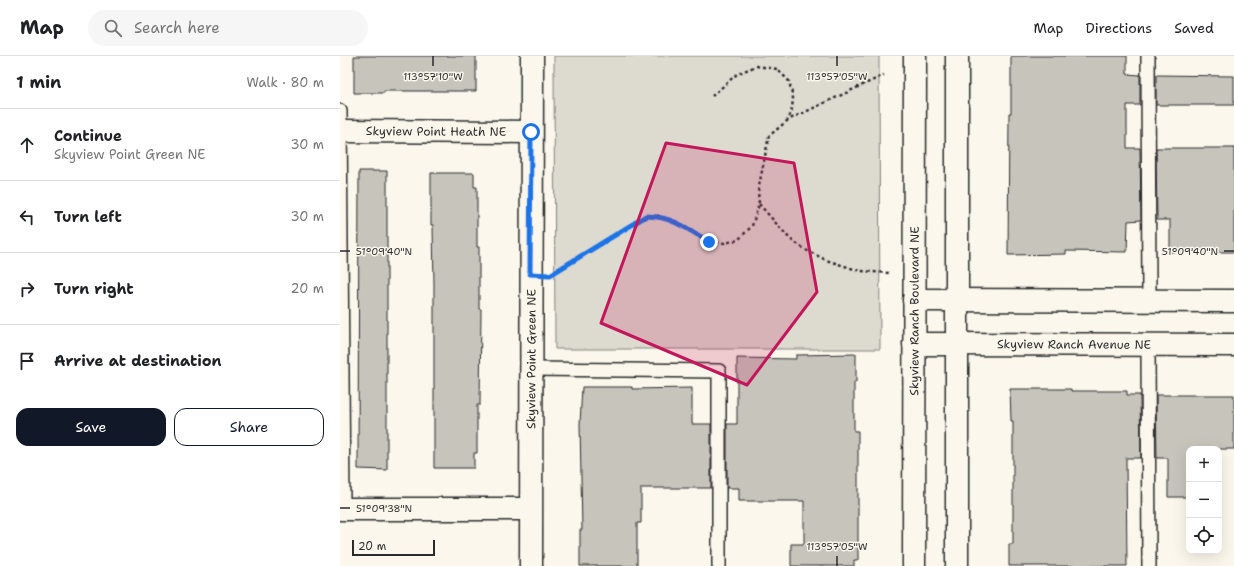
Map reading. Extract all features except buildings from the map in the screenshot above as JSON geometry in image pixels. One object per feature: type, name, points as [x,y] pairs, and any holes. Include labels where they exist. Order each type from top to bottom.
[{"type":"street","name":"Skyview Point Green NE","points":[[531,566],[530,274],[532,56]]},
{"type":"street","name":"Skyview Ranch Boulevard NE","points":[[914,566],[915,56]]},
{"type":"street","points":[[957,56],[957,566]]},
{"type":"street","name":"Skyview Point Heath NE","points":[[340,131],[531,132]]},
{"type":"street","points":[[914,300],[1234,301]]},
{"type":"street","name":"Skyview Ranch Avenue NE","points":[[914,344],[1234,345]]},
{"type":"street","points":[[342,509],[530,509]]},
{"type":"lane","points":[[1148,56],[1149,301]]},
{"type":"lane","points":[[340,111],[342,509]]},
{"type":"lane","points":[[1148,345],[1149,566]]},
{"type":"lane","points":[[531,369],[719,370],[719,566]]},
{"type":"path","points":[[712,96],[737,74],[756,66],[777,69],[789,81],[793,98],[792,109],[788,120]]},
{"type":"path","points":[[530,274],[550,275],[646,216],[658,216],[678,223],[709,242],[725,243],[738,240],[752,226],[759,204],[758,191],[769,136],[788,120],[884,75]]},
{"type":"path","points":[[759,204],[790,239],[806,250],[826,260],[860,271],[891,273]]},
{"type":"highlighted area","points":[[666,143],[794,163],[817,292],[747,385],[601,323]]},
{"type":"shaded area","points":[[554,56],[879,56],[880,349],[555,349]]},
{"type":"route","points":[[531,132],[530,274],[550,275],[646,216],[658,216],[678,223],[709,242]]}]
